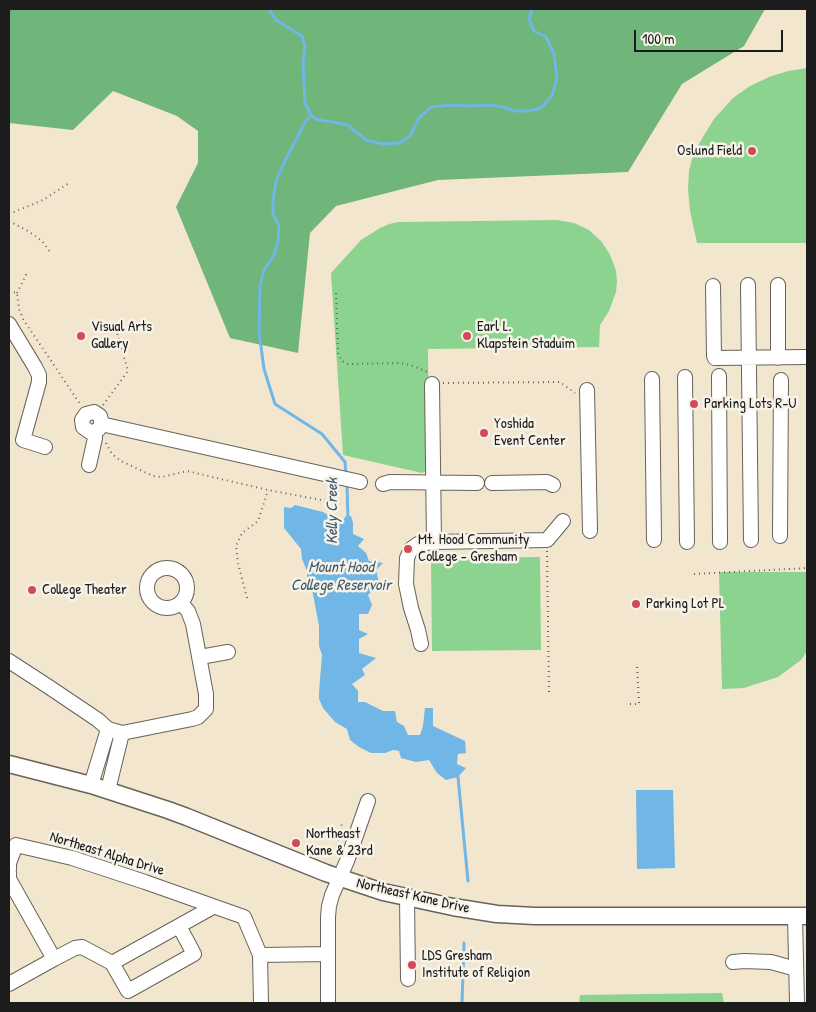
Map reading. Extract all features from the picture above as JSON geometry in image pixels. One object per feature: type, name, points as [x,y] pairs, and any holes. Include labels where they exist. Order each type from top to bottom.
[{"type":"main road","name":"Northeast Kane Drive","points":[[9,764],[108,790],[186,817],[326,873],[407,898],[478,911],[535,916],[801,916]]},
{"type":"street","points":[[748,285],[750,540]]},
{"type":"street","points":[[778,285],[778,358]]},
{"type":"street","points":[[713,286],[714,356],[716,358],[807,358]]},
{"type":"street","points":[[9,324],[39,375],[39,382],[23,440],[45,447]]},
{"type":"street","points":[[719,376],[720,542]]},
{"type":"street","points":[[685,377],[687,542]]},
{"type":"street","points":[[652,379],[654,540]]},
{"type":"street","points":[[780,536],[781,380]]},
{"type":"street","points":[[432,384],[434,542]]},
{"type":"street","points":[[581,392],[590,531]]},
{"type":"street","points":[[89,465],[95,438],[96,422],[360,482]]},
{"type":"street","points":[[492,483],[547,482],[553,486]]},
{"type":"street","points":[[382,484],[477,483]]},
{"type":"street","points":[[421,644],[406,584],[407,558],[411,549],[418,544],[434,542],[547,540],[563,521]]},
{"type":"street","points":[[9,661],[98,720],[108,730],[122,733],[178,723],[198,717],[206,709],[206,694],[194,624],[188,611],[181,603]]},
{"type":"street","points":[[200,657],[228,652]]},
{"type":"street","points":[[91,785],[108,730]]},
{"type":"street","points":[[108,790],[122,733]]},
{"type":"street","points":[[328,1003],[329,906],[332,895],[348,861],[368,801]]},
{"type":"street","name":"Northeast Alpha Drive","points":[[54,959],[9,879],[9,863],[16,845],[72,858],[244,917],[260,955]]},
{"type":"street","points":[[407,898],[408,979]]},
{"type":"street","points":[[112,963],[213,907]]},
{"type":"street","points":[[797,1003],[796,969],[801,916]]},
{"type":"street","points":[[9,984],[75,948],[82,947],[112,963],[128,991],[194,954],[179,926]]},
{"type":"street","points":[[261,1003],[260,955],[328,954]]},
{"type":"street","points":[[733,962],[771,962],[796,969]]},
{"type":"path","points":[[9,214],[43,200],[68,183]]},
{"type":"path","points":[[9,221],[42,241],[51,253]]},
{"type":"path","points":[[24,271],[26,275],[17,293],[19,309],[23,319],[96,422],[112,454],[121,461],[153,476],[162,477],[187,471],[268,490],[332,502]]},
{"type":"path","points":[[9,291],[17,293]]},
{"type":"path","points":[[336,293],[338,354],[342,361],[348,364],[411,364],[430,373],[432,384],[560,382],[581,392]]},
{"type":"path","points":[[96,422],[128,371],[115,326]]},
{"type":"path","points":[[247,598],[238,563],[236,546],[242,533],[258,522],[268,490]]},
{"type":"path","points":[[547,540],[549,694]]},
{"type":"path","points":[[694,574],[807,568]]},
{"type":"path","points":[[630,704],[639,704],[637,664]]},
{"type":"path","points":[[340,852],[337,849],[337,844],[342,823]]},
{"type":"green space","points":[[9,9],[765,9],[744,46],[682,84],[628,172],[438,180],[336,206],[310,233],[298,353],[230,338],[176,207],[198,163],[198,131],[177,116],[113,91],[73,130],[9,123]]},
{"type":"green space","name":"Oslund Field","points":[[807,68],[807,243],[697,243],[690,211],[689,171],[700,142],[714,119],[733,98],[750,86],[788,71]]},
{"type":"green space","name":"Earl L. Klapstein Staduim","points":[[557,220],[574,223],[589,230],[601,241],[609,253],[616,271],[616,292],[609,311],[600,325],[599,347],[428,349],[429,470],[422,473],[343,455],[331,273],[361,240],[380,228],[399,222]]},
{"type":"green space","points":[[540,557],[541,650],[432,651],[431,558]]},
{"type":"green space","points":[[719,572],[807,572],[807,651],[801,660],[778,677],[744,688],[722,689]]},
{"type":"green space","points":[[722,993],[724,1003],[579,1003],[580,995]]},
{"type":"water","name":"Mount Hood College Reservoir","points":[[295,505],[323,512],[341,522],[346,516],[351,516],[353,534],[364,539],[358,546],[366,553],[369,561],[383,563],[376,570],[379,583],[368,595],[372,605],[368,614],[359,614],[359,630],[368,634],[359,639],[359,653],[376,658],[362,669],[365,675],[352,684],[358,691],[358,702],[365,702],[383,711],[395,711],[397,722],[404,726],[408,735],[420,735],[425,708],[433,708],[433,726],[465,741],[466,753],[458,754],[457,764],[466,768],[458,777],[446,780],[437,773],[429,760],[416,762],[401,758],[399,751],[371,753],[359,747],[350,740],[347,729],[335,722],[323,708],[319,699],[322,655],[319,646],[319,626],[311,584],[307,578],[301,549],[284,528],[284,507],[291,508]]},
{"type":"water","points":[[636,790],[673,790],[675,868],[637,869]]},
{"type":"waterway","points":[[269,9],[276,20],[302,36],[305,46],[303,63],[305,103],[311,115],[316,119],[348,125],[366,140],[382,144],[399,143],[410,136],[419,118],[431,107],[490,105],[515,111],[541,108],[552,96],[557,78],[554,54],[546,37],[534,31],[529,19],[532,9]]},
{"type":"waterway","name":"Kelly Creek","points":[[311,115],[305,122],[276,181],[273,213],[279,226],[278,242],[274,255],[264,270],[260,286],[259,332],[264,369],[275,404],[322,434],[345,462],[346,475]]},
{"type":"waterway","name":"Kelly Creek","points":[[347,484],[348,520]]},
{"type":"waterway","name":"Kelly Creek","points":[[456,775],[458,777],[468,881]]},
{"type":"waterway","name":"Kelly Creek","points":[[462,1003],[464,943]]},
{"type":"place","name":"Oslund Field","points":[[752,151]]},
{"type":"place","name":"Visual Arts Gallery","points":[[81,336]]},
{"type":"place","name":"Earl L. Klapstein Staduim","points":[[467,336]]},
{"type":"place","name":"Parking Lots R-U","points":[[694,404]]},
{"type":"place","name":"Yoshida Event Center","points":[[484,433]]},
{"type":"place","name":"Mt. Hood Community College - Gresham","points":[[408,549]]},
{"type":"place","name":"College Theater","points":[[32,590]]},
{"type":"place","name":"Parking Lot PL","points":[[636,604]]},
{"type":"place","name":"Northeast Kane & 23rd","points":[[296,843]]},
{"type":"place","name":"LDS Gresham Institute of Religion","points":[[412,965]]}]
